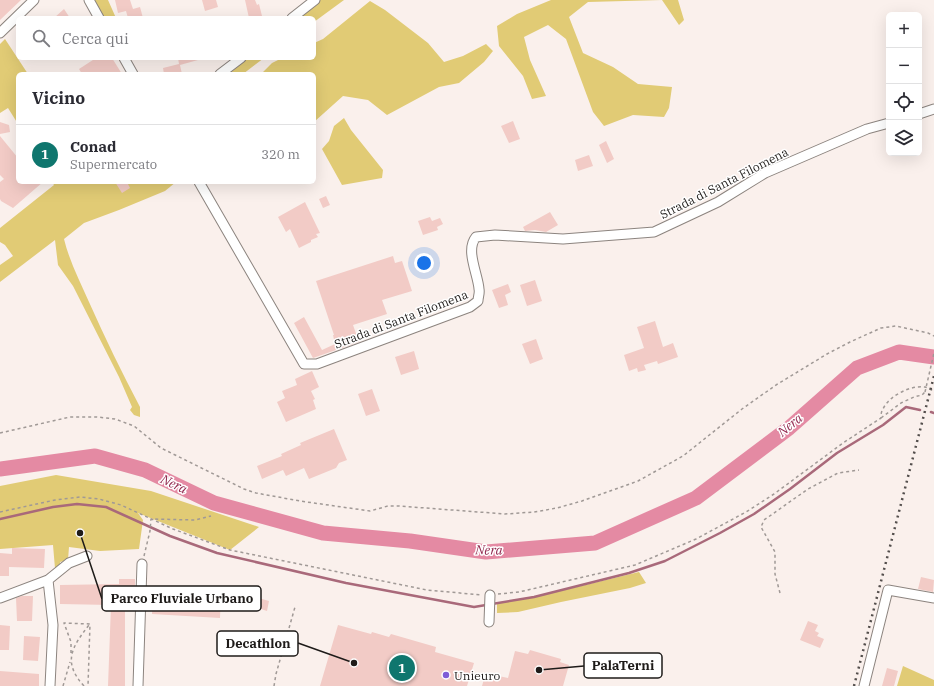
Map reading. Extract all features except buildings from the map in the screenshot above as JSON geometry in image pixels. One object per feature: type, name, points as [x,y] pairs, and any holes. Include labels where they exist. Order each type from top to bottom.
[{"type":"street","points":[[18,16],[34,0]]},
{"type":"street","points":[[89,0],[99,16]]},
{"type":"street","points":[[295,16],[315,0]]},
{"type":"street","points":[[0,33],[16,17]]},
{"type":"street","points":[[125,60],[132,72]]},
{"type":"street","points":[[223,72],[238,60]]},
{"type":"street","points":[[922,113],[934,109]]},
{"type":"street","name":"Strada di Santa Filomena","points":[[200,184],[304,364],[317,364],[470,307],[478,302],[480,291],[472,254],[472,242],[476,237],[495,235],[563,239],[654,232],[718,202],[765,173],[867,129],[886,124]]},
{"type":"street","points":[[0,598],[48,580],[69,563],[87,556]]},
{"type":"street","points":[[138,686],[142,564]]},
{"type":"street","points":[[48,580],[54,626],[50,686]]},
{"type":"street","points":[[864,686],[888,590],[934,598]]},
{"type":"street","points":[[489,622],[490,595]]},
{"type":"path","points":[[0,433],[70,417],[109,418],[134,426],[161,448],[244,489],[256,493],[370,511],[388,506],[399,506],[505,514],[534,512],[557,508],[582,501],[638,481],[683,456],[742,408],[776,385],[827,354],[881,328],[896,326],[915,329],[934,336]]},
{"type":"path","points":[[0,512],[55,500],[80,497],[99,499],[121,505],[173,529],[230,550],[256,556],[427,590],[471,595],[519,592],[635,566],[696,539],[746,512],[774,494],[843,443],[902,404],[914,397],[922,395],[934,353]]},
{"type":"path","points":[[881,418],[882,410],[888,402],[905,390],[916,387],[925,387],[934,391]]},
{"type":"path","points":[[780,593],[775,574],[774,552],[761,527],[764,520],[808,489],[838,473],[859,470]]},
{"type":"path","points":[[151,519],[195,520],[211,516]]},
{"type":"path","points":[[142,564],[151,519]]},
{"type":"path","points":[[274,686],[295,607]]},
{"type":"path","points":[[63,686],[71,653],[71,642],[64,623],[90,624]]},
{"type":"path","points":[[71,653],[76,643],[90,624]]},
{"type":"path","points":[[88,686],[90,624]]},
{"type":"path","points":[[70,662],[75,675],[84,686]]},
{"type":"shaded area","points":[[94,0],[108,0],[115,16],[103,16]]},
{"type":"shaded area","points":[[320,0],[344,0],[316,21],[316,16],[300,16]]},
{"type":"shaded area","points":[[551,0],[662,0],[588,2],[569,17],[583,53],[613,67],[638,84],[672,87],[669,108],[664,117],[633,115],[604,126],[593,112],[566,39],[548,25],[524,37],[530,60],[546,96],[532,99],[523,76],[499,46],[497,26],[517,14]]},
{"type":"shaded area","points":[[662,0],[678,0],[684,20],[679,25]]},
{"type":"shaded area","points":[[370,1],[385,10],[428,43],[444,62],[463,56],[486,44],[493,51],[484,62],[459,83],[439,87],[387,115],[368,100],[343,96],[316,120],[316,72],[263,72],[272,63],[278,60],[316,60],[316,42],[323,39]]},
{"type":"shaded area","points":[[5,39],[16,56],[16,60],[19,60],[27,72],[16,72],[16,121],[8,108],[0,113],[0,44]]},
{"type":"shaded area","points":[[246,60],[261,60],[246,72],[231,72]]},
{"type":"shaded area","points":[[344,118],[351,130],[383,170],[382,178],[342,185],[322,149],[329,141],[334,126]]},
{"type":"shaded area","points":[[53,184],[174,184],[165,191],[84,223],[64,239],[82,287],[140,407],[140,417],[134,415],[130,410],[132,407],[119,377],[73,286],[58,265],[55,240],[0,282],[0,265],[13,256],[5,245],[0,242],[0,228]]},
{"type":"shaded area","points":[[56,475],[151,491],[259,527],[230,550],[138,513],[143,520],[139,549],[100,551],[69,547],[68,560],[60,562],[62,575],[56,580],[53,545],[0,549],[0,486]]},
{"type":"shaded area","points":[[639,572],[646,583],[630,588],[518,612],[497,613],[497,603],[552,593]]},
{"type":"shaded area","points":[[903,666],[934,680],[934,686],[897,686]]},
{"type":"waterway","name":"Nera","points":[[0,469],[95,456],[145,470],[214,503],[323,533],[410,541],[486,552],[595,543],[696,498],[789,428],[857,368],[899,352],[934,357]]},
{"type":"waterway","points":[[0,519],[53,507],[77,504],[106,507],[170,536],[217,553],[346,583],[474,607],[534,597],[629,573],[665,561],[754,514],[837,453],[883,425],[906,407],[920,410]]},
{"type":"railway","points":[[854,686],[934,376]]},
{"type":"place","name":"Parco Fluviale Urbano","points":[[80,533]]},
{"type":"place","name":"Decathlon","points":[[354,663]]},
{"type":"place","name":"Conad","points":[[402,668]]},
{"type":"place","name":"PalaTerni","points":[[539,670]]},
{"type":"place","name":"Unieuro","points":[[446,675]]}]
